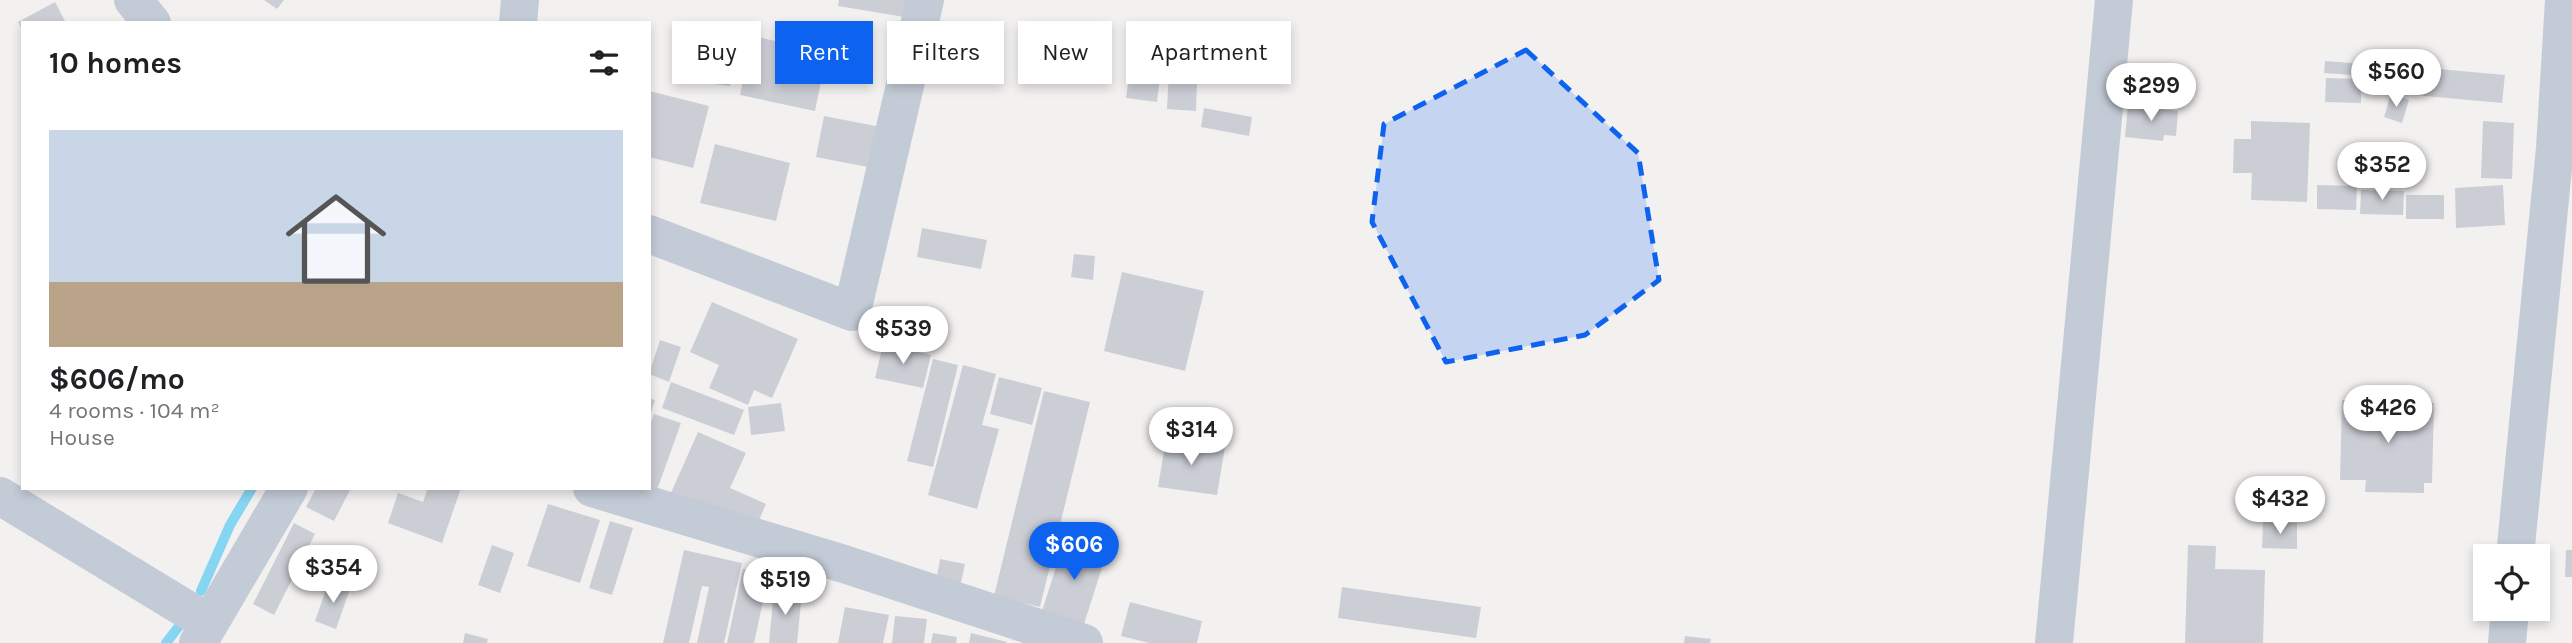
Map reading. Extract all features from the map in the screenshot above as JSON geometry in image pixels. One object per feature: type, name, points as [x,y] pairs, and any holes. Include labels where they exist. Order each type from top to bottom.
[{"type":"street","points":[[133,0],[150,21]]},
{"type":"street","points":[[518,21],[520,0]]},
{"type":"street","points":[[651,235],[852,312],[925,0]]},
{"type":"street","points":[[2054,643],[2115,0]]},
{"type":"street","points":[[2516,544],[2554,148],[2564,0]]},
{"type":"street","points":[[0,496],[204,633],[288,490]]},
{"type":"street","points":[[599,490],[844,564],[1084,643]]},
{"type":"street","points":[[2507,643],[2509,621]]},
{"type":"highlighted area","points":[[1526,50],[1638,153],[1659,280],[1585,335],[1446,362],[1372,222],[1384,124]]},
{"type":"building","points":[[264,0],[284,0],[277,9]]},
{"type":"building","points":[[839,0],[907,0],[904,17],[838,6]]},
{"type":"building","points":[[55,2],[65,21],[21,21],[21,28],[18,22]]},
{"type":"building","points":[[761,38],[775,41],[775,84],[821,84],[815,111],[740,95],[742,84],[761,84]]},
{"type":"building","points":[[2325,61],[2394,66],[2394,78],[2324,73]]},
{"type":"building","points":[[2417,67],[2505,75],[2502,103],[2414,95]]},
{"type":"building","points":[[2326,78],[2361,79],[2361,103],[2325,102]]},
{"type":"building","points":[[1128,84],[1159,84],[1157,102],[1126,98]]},
{"type":"building","points":[[1168,84],[1197,84],[1196,111],[1167,109]]},
{"type":"building","points":[[651,92],[709,106],[693,168],[651,158]]},
{"type":"building","points":[[2391,94],[2409,100],[2402,123],[2384,117]]},
{"type":"building","points":[[2128,106],[2178,111],[2176,136],[2164,135],[2163,141],[2125,137]]},
{"type":"building","points":[[1204,108],[1252,117],[1249,136],[1201,127]]},
{"type":"building","points":[[824,116],[881,127],[873,168],[816,157]]},
{"type":"building","points":[[2251,121],[2310,123],[2307,202],[2251,200],[2252,173],[2233,173],[2234,139],[2251,139]]},
{"type":"building","points":[[2483,121],[2514,123],[2512,179],[2481,178]]},
{"type":"building","points":[[715,144],[790,163],[776,221],[700,203]]},
{"type":"building","points":[[2317,185],[2357,186],[2356,210],[2317,209]]},
{"type":"building","points":[[2503,185],[2505,225],[2456,228],[2455,188]]},
{"type":"building","points":[[2361,190],[2404,191],[2403,215],[2360,214]]},
{"type":"building","points":[[2406,195],[2444,195],[2444,219],[2406,219]]},
{"type":"building","points":[[922,228],[987,240],[981,269],[917,257]]},
{"type":"building","points":[[1074,254],[1095,256],[1093,280],[1071,277]]},
{"type":"building","points":[[1122,272],[1204,291],[1185,371],[1104,351]]},
{"type":"building","points":[[712,302],[798,339],[772,398],[754,390],[748,405],[709,388],[719,365],[690,352]]},
{"type":"building","points":[[660,340],[681,347],[669,382],[651,375]]},
{"type":"building","points":[[883,344],[931,355],[923,388],[875,378]]},
{"type":"building","points":[[933,359],[958,365],[933,467],[907,461]]},
{"type":"building","points":[[963,365],[996,374],[982,425],[999,429],[977,509],[928,495]]},
{"type":"building","points":[[999,377],[1042,388],[1032,425],[990,414]]},
{"type":"building","points":[[671,382],[744,410],[734,435],[662,408]]},
{"type":"building","points":[[1044,391],[1090,402],[1040,607],[994,596]]},
{"type":"building","points":[[2342,400],[2434,403],[2432,483],[2424,483],[2424,493],[2365,492],[2366,480],[2340,480]]},
{"type":"building","points":[[781,403],[785,431],[751,435],[748,407]]},
{"type":"building","points":[[654,414],[681,423],[657,490],[651,488],[651,422]]},
{"type":"building","points":[[698,432],[746,453],[730,488],[766,504],[754,532],[670,495]]},
{"type":"building","points":[[1166,439],[1225,447],[1217,495],[1158,487]]},
{"type":"building","points":[[315,490],[350,490],[334,521],[306,507]]},
{"type":"building","points":[[427,490],[460,490],[442,543],[388,523],[398,493],[423,502]]},
{"type":"building","points":[[548,504],[600,520],[580,583],[527,566]]},
{"type":"building","points":[[610,521],[633,528],[612,595],[589,588]]},
{"type":"building","points":[[2263,522],[2297,523],[2297,549],[2262,548]]},
{"type":"building","points":[[294,523],[315,534],[274,615],[253,604]]},
{"type":"building","points":[[1065,539],[1107,552],[1084,624],[1042,611]]},
{"type":"building","points":[[492,545],[514,553],[500,593],[478,585]]},
{"type":"building","points":[[2188,545],[2216,546],[2215,569],[2265,570],[2263,643],[2185,643]]},
{"type":"building","points":[[684,550],[742,563],[724,643],[697,643],[709,587],[702,586],[689,643],[663,643]]},
{"type":"building","points":[[2566,550],[2572,550],[2572,577],[2565,577]]},
{"type":"building","points":[[940,559],[965,564],[960,587],[936,581]]},
{"type":"building","points":[[743,569],[769,574],[754,643],[727,643]]},
{"type":"building","points":[[329,581],[350,589],[336,629],[315,621]]},
{"type":"building","points":[[1342,587],[1481,607],[1476,638],[1338,618]]},
{"type":"building","points":[[774,590],[802,593],[797,643],[769,643]]},
{"type":"building","points":[[1130,602],[1202,621],[1197,643],[1149,643],[1121,636]]},
{"type":"building","points":[[845,607],[889,615],[883,643],[838,643]]},
{"type":"building","points":[[895,616],[927,619],[924,643],[892,643]]},
{"type":"building","points":[[465,633],[488,639],[487,643],[463,643]]},
{"type":"building","points":[[933,633],[957,637],[956,643],[931,643]]},
{"type":"building","points":[[971,633],[1007,642],[969,643]]},
{"type":"building","points":[[1685,636],[1711,639],[1710,643],[1684,643]]},
{"type":"waterway","points":[[201,591],[230,525],[251,490]]},
{"type":"waterway","points":[[166,643],[183,621]]}]
